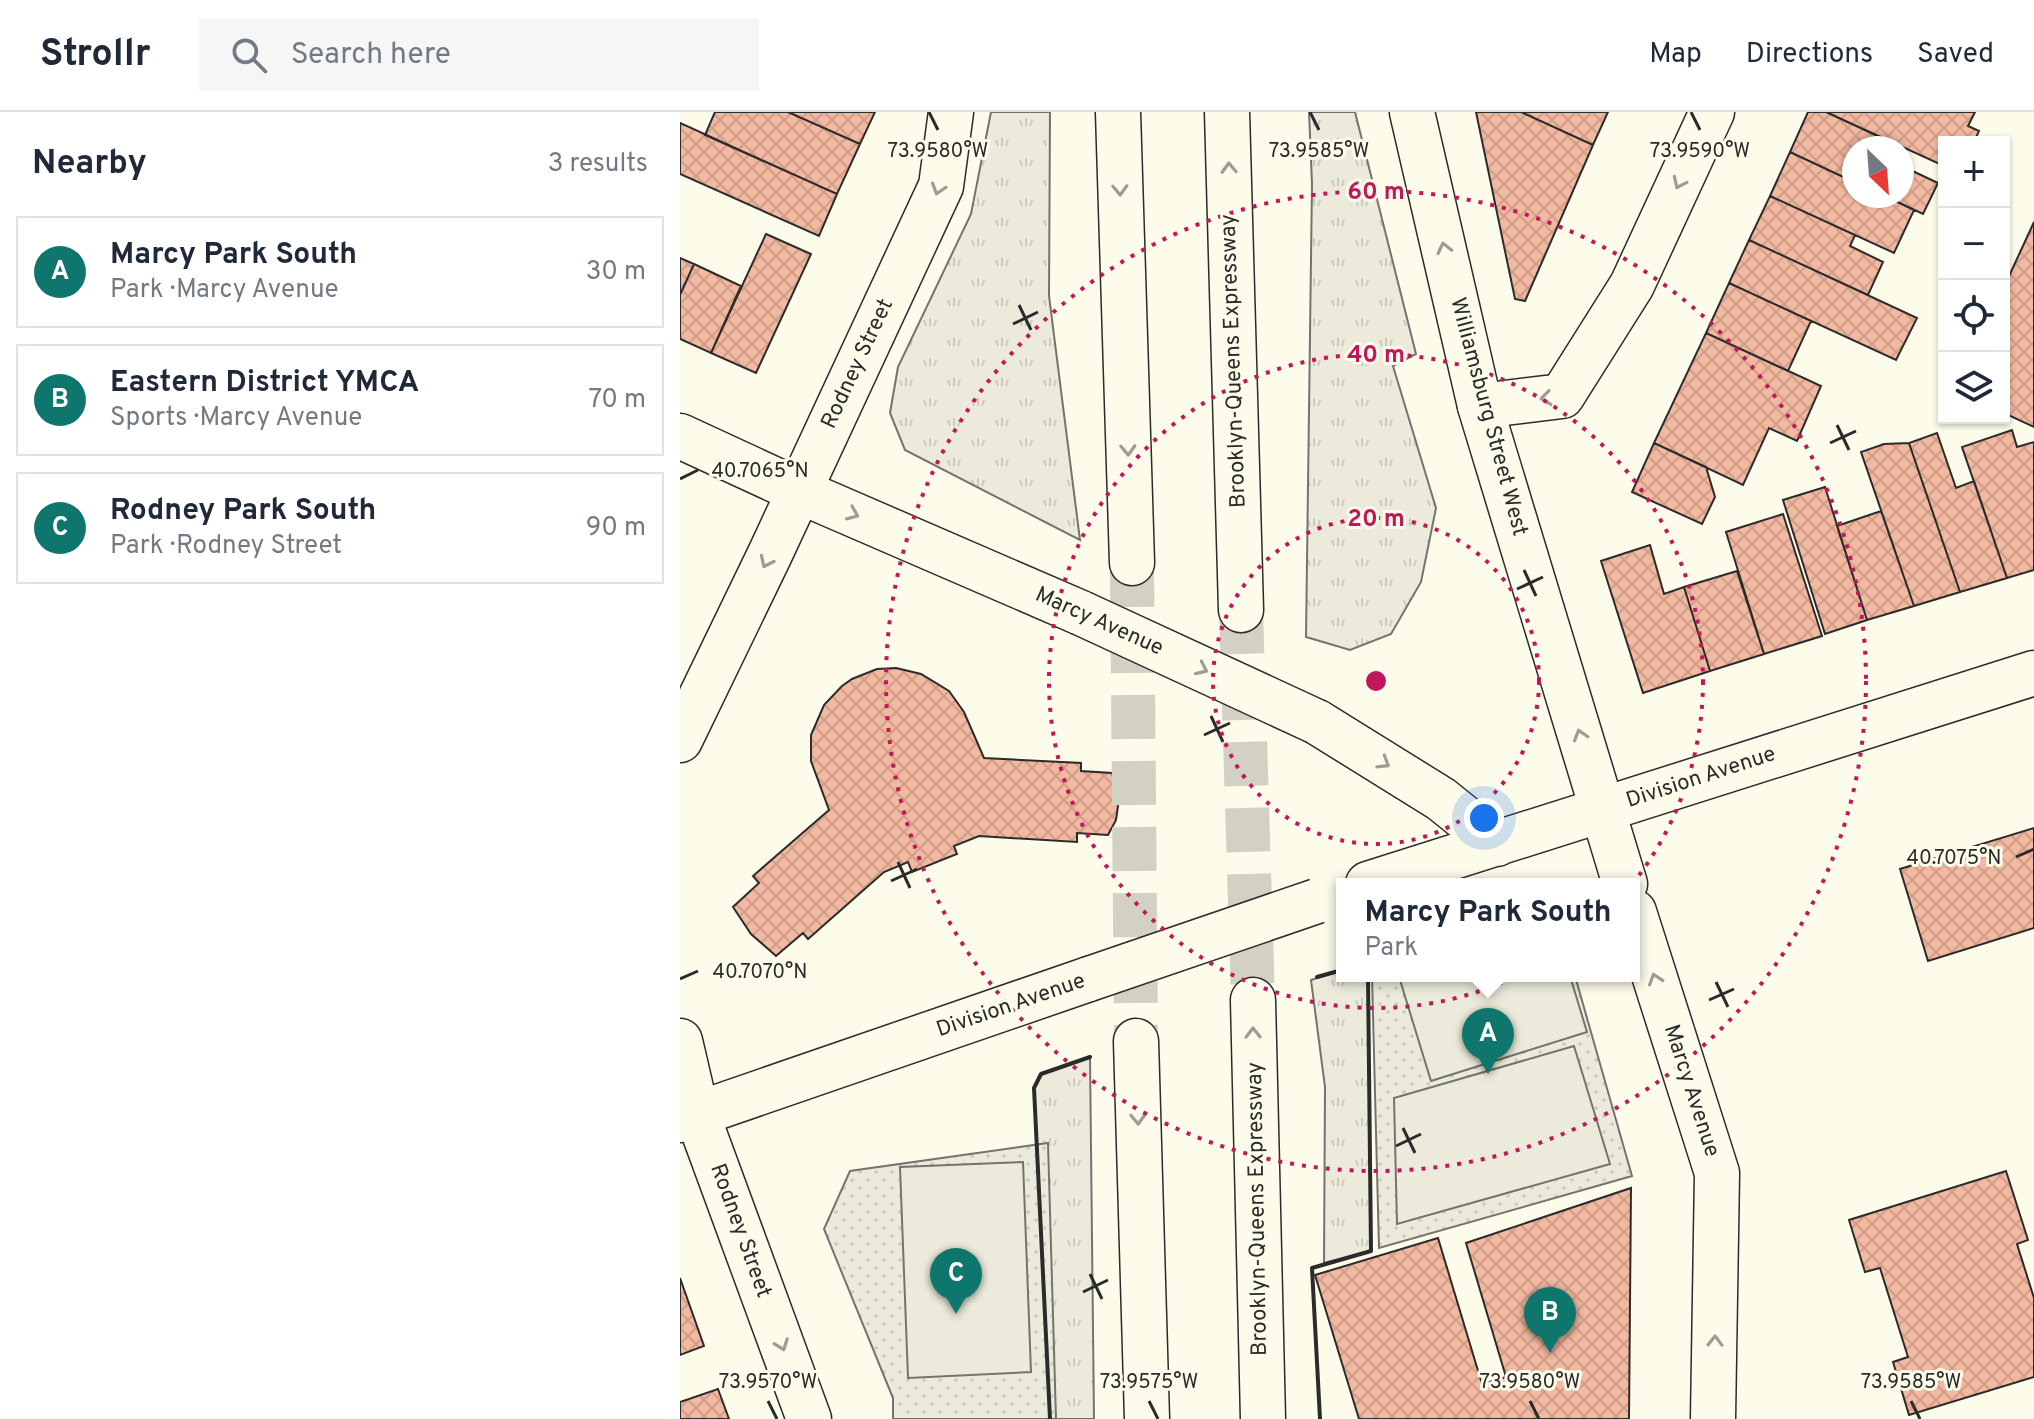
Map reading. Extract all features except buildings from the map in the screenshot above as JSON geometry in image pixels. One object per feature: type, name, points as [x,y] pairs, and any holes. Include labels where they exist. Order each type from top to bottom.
[{"type":"main road","name":"Rodney Street","points":[[680,740],[941,186],[951,112]]},
{"type":"main road","points":[[1118,112],[1132,563]]},
{"type":"main road","name":"Brooklyn-Queens Expressway","points":[[1227,112],[1241,610]]},
{"type":"main road","name":"Williamsburg Street West","points":[[1412,112],[1480,406],[1601,810]]},
{"type":"main road","points":[[1480,406],[1562,396],[1632,285],[1712,112]]},
{"type":"main road","name":"Marcy Avenue","points":[[680,436],[1081,613],[1317,722],[1441,799],[1497,844]]},
{"type":"main road","name":"Division Avenue","points":[[1387,878],[2034,673]]},
{"type":"main road","points":[[1601,810],[1623,878]]},
{"type":"main road","name":"Division Avenue","points":[[688,1117],[1330,897]]},
{"type":"main road","name":"Marcy Avenue","points":[[1640,931],[1717,1173],[1713,1419]]},
{"type":"main road","name":"Brooklyn-Queens Expressway","points":[[1253,1000],[1263,1419]]},
{"type":"main road","name":"Rodney Street","points":[[680,1041],[688,1117],[809,1419]]},
{"type":"main road","points":[[1136,1041],[1147,1419]]},
{"type":"green space","points":[[991,112],[1050,112],[1049,296],[1080,540],[905,450],[890,413],[898,367],[971,214]]},
{"type":"green space","points":[[1309,112],[1355,112],[1416,354],[1393,366],[1436,508],[1421,582],[1391,634],[1350,650],[1306,637],[1312,184]]},
{"type":"green space","points":[[1336,972],[1336,982],[1368,982],[1371,1251],[1324,1263],[1325,1087],[1311,980]]},
{"type":"green space","points":[[1372,982],[1577,982],[1632,1176],[1379,1248]]},
{"type":"green space","points":[[1401,982],[1572,982],[1587,1032],[1431,1081]]},
{"type":"green space","points":[[1574,1046],[1610,1164],[1397,1224],[1394,1098]]},
{"type":"green space","points":[[1090,1057],[1094,1419],[1050,1419],[1034,1088],[1041,1074]]},
{"type":"green space","points":[[1048,1143],[1056,1419],[893,1419],[893,1398],[824,1229],[850,1171]]},
{"type":"green space","points":[[1023,1162],[1031,1372],[908,1378],[900,1167]]},
{"type":"tunnel","points":[[1132,563],[1136,1041]]},
{"type":"tunnel","points":[[1241,610],[1253,1000]]},
{"type":"wall","points":[[1317,977],[1336,972]]},
{"type":"wall","points":[[1320,1419],[1312,1268],[1371,1251],[1368,982]]},
{"type":"wall","points":[[1050,1419],[1034,1088],[1041,1074],[1090,1057]]},
{"type":"place","name":"Marcy Park South","points":[[1488,1074]]},
{"type":"place","name":"Rodney Park South","points":[[956,1314]]},
{"type":"place","name":"Eastern District YMCA","points":[[1550,1353]]}]
